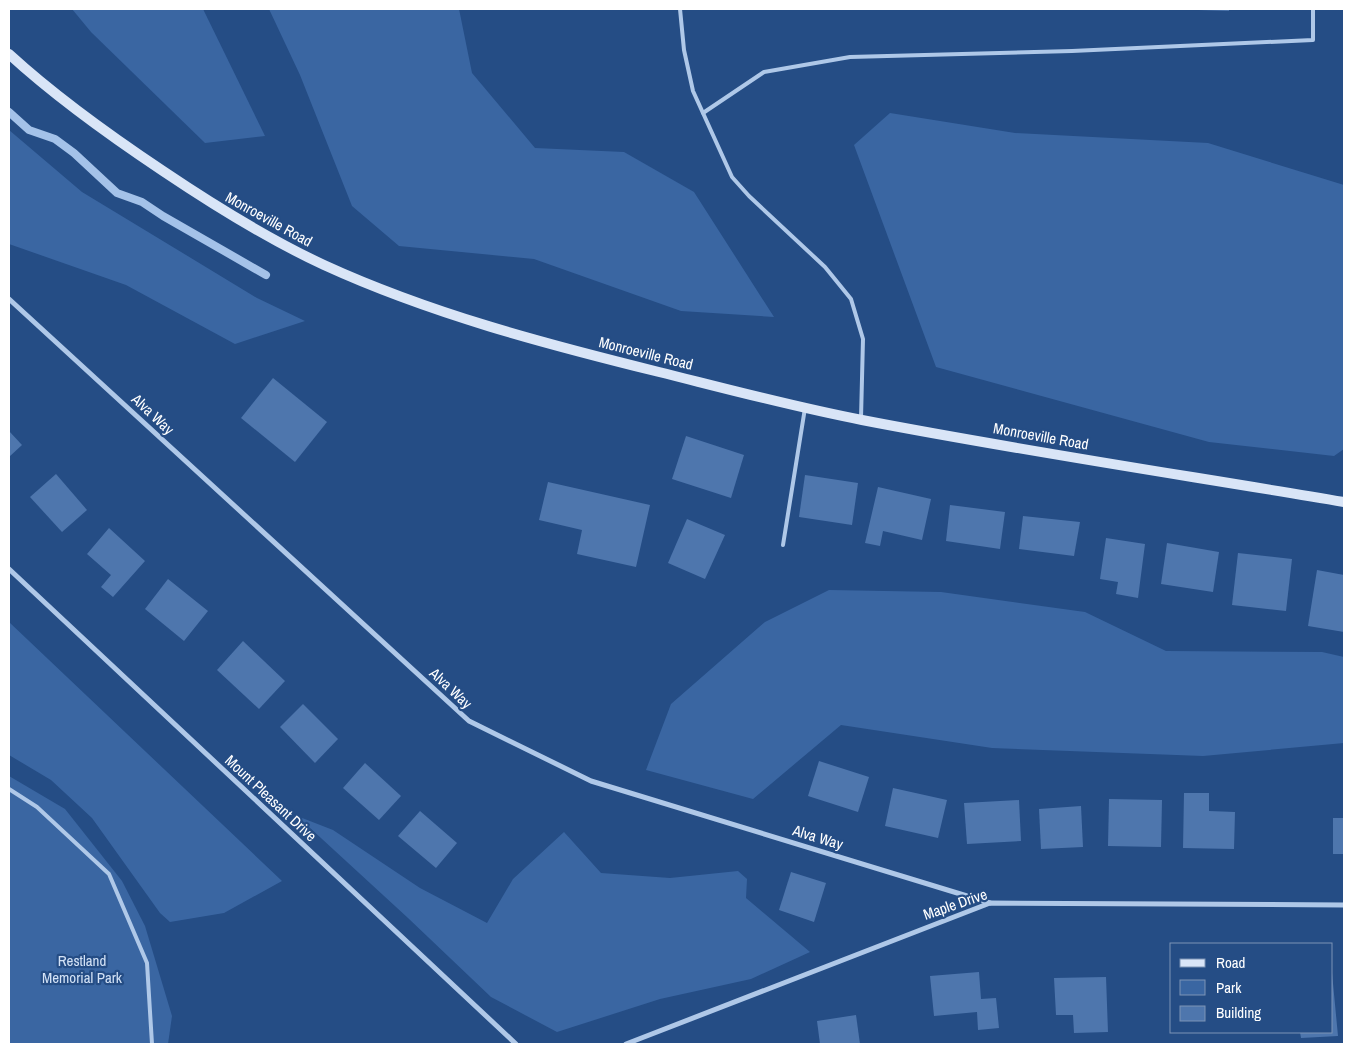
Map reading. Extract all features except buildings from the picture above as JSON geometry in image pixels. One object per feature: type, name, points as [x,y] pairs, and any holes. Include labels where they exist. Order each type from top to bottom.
[{"type":"main road","name":"Monroeville Road","points":[[9,54],[44,86],[124,145],[220,209],[322,264],[416,303],[544,343],[805,408],[861,420],[1344,502]]},
{"type":"street","name":"Alva Way","points":[[9,299],[470,722],[591,781],[990,903]]},
{"type":"street","name":"Mount Pleasant Drive","points":[[9,569],[516,1044]]},
{"type":"street","name":"Maple Drive","points":[[626,1044],[990,903],[1344,905]]},
{"type":"lane","points":[[680,9],[687,66],[693,91],[732,177],[749,196],[826,266],[851,299],[863,339],[861,420]]},
{"type":"lane","points":[[703,113],[764,72],[850,56],[1072,51],[1313,40],[1313,9]]},
{"type":"lane","points":[[783,546],[805,408]]},
{"type":"lane","points":[[9,789],[37,807],[109,874],[147,963],[152,1044]]},
{"type":"green space","points":[[72,9],[203,9],[265,136],[205,143],[91,32]]},
{"type":"green space","points":[[269,9],[459,9],[472,73],[535,148],[624,152],[694,192],[774,317],[681,311],[534,259],[399,246],[352,206],[300,75]]},
{"type":"green space","points":[[890,113],[1015,133],[1208,143],[1344,185],[1344,449],[1334,456],[1209,442],[936,367],[854,145]]},
{"type":"green space","points":[[9,130],[82,192],[257,298],[305,321],[235,344],[126,285],[9,244]]},
{"type":"green space","points":[[829,590],[941,592],[1085,612],[1166,651],[1322,652],[1344,657],[1344,743],[1203,756],[992,748],[841,725],[753,799],[646,770],[671,704],[765,622]]},
{"type":"green space","points":[[9,622],[282,881],[224,913],[170,922],[160,913],[92,818],[51,780],[9,755]]},
{"type":"green space","name":"Restland Memorial Park","points":[[9,776],[65,809],[122,881],[145,926],[172,1016],[168,1044],[9,1044]]},
{"type":"green space","points":[[297,816],[333,830],[420,888],[487,923],[513,879],[564,832],[601,873],[670,878],[738,871],[747,879],[746,898],[810,952],[751,979],[660,999],[557,1032],[491,997]]},
{"type":"waterway","points":[[9,112],[29,130],[55,139],[74,153],[117,193],[142,202],[266,275]]}]
